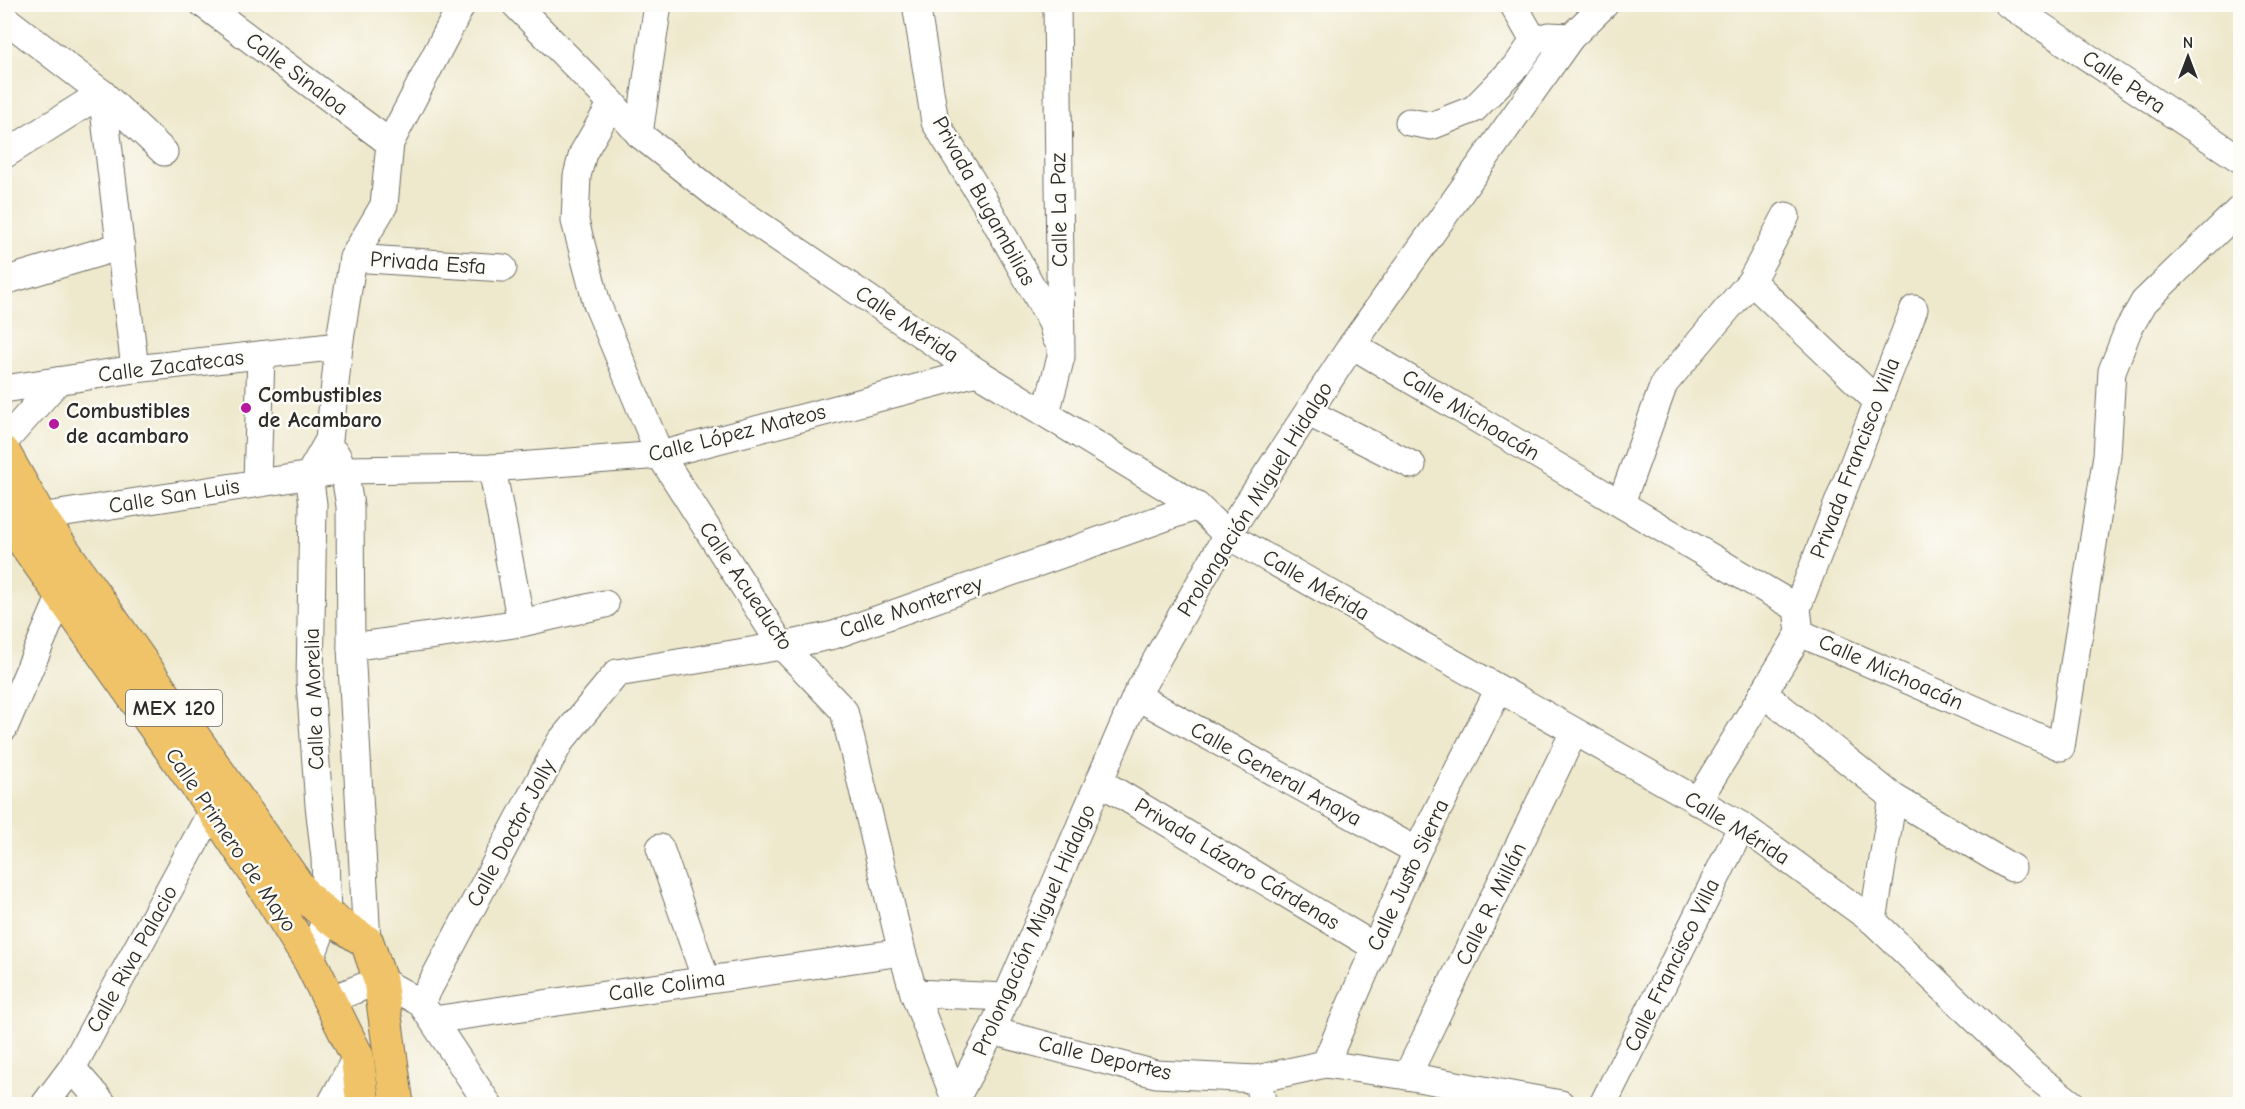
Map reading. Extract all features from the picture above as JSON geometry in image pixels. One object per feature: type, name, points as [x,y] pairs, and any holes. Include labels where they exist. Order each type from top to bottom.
[{"type":"main road","name":"Calle Primero de Mayo","points":[[4,453],[15,521],[62,593],[118,652]]},
{"type":"main road","name":"Calle Primero de Mayo","points":[[15,521],[118,652],[222,800],[305,896],[327,916],[367,942]]},
{"type":"main road","name":"Calle Primero de Mayo","points":[[222,800],[253,869],[310,961]]},
{"type":"main road","points":[[367,942],[380,980],[397,1104]]},
{"type":"main road","name":"MEX 120","points":[[310,961],[357,1056],[363,1104]]},
{"type":"street","name":"Calle Sinaloa","points":[[203,4],[390,143]]},
{"type":"street","points":[[309,475],[329,440],[339,346],[353,258],[384,205],[390,143],[462,4]]},
{"type":"street","name":"Calle Mérida","points":[[515,4],[612,103],[639,134],[724,201],[977,372],[1197,506],[1227,535],[1742,826],[1873,921],[2033,1074],[2072,1104]]},
{"type":"street","points":[[639,134],[658,4]]},
{"type":"street","name":"Privada Bugambilias","points":[[916,4],[935,122],[983,199],[1052,323],[1061,357]]},
{"type":"street","name":"Calle La Paz","points":[[1046,413],[1061,357],[1057,4]]},
{"type":"street","points":[[1513,4],[1534,41]]},
{"type":"street","name":"Prolongación Miguel Hidalgo","points":[[955,1103],[992,1031],[1136,696],[1227,535],[1352,345],[1571,37],[1605,4]]},
{"type":"street","name":"Calle Pera","points":[[2008,4],[2241,159]]},
{"type":"street","points":[[4,18],[102,93],[164,152]]},
{"type":"street","points":[[1409,122],[1431,126],[1474,109],[1518,64],[1534,41],[1549,36],[1571,37]]},
{"type":"street","points":[[4,155],[102,93]]},
{"type":"street","points":[[102,93],[135,369]]},
{"type":"street","name":"Calle Acueducto","points":[[612,103],[583,153],[577,176],[575,221],[597,304],[660,455],[782,646],[844,711],[902,952],[914,993],[955,1103]]},
{"type":"street","name":"Calle Michoacán","points":[[1352,345],[1621,503],[1798,620],[2061,747],[2107,455],[2112,370],[2128,330],[2144,302],[2241,209]]},
{"type":"street","points":[[1621,503],[1664,384],[1751,281],[1786,216]]},
{"type":"street","points":[[4,281],[121,246]]},
{"type":"street","name":"Privada Esfa","points":[[353,258],[503,268]]},
{"type":"street","points":[[1751,281],[1878,402]]},
{"type":"street","name":"Privada Francisco Villa","points":[[1798,620],[1914,309]]},
{"type":"street","name":"Calle Zacatecas","points":[[4,389],[135,369],[339,346]]},
{"type":"street","points":[[257,482],[261,355]]},
{"type":"street","name":"Calle López Mateos","points":[[344,470],[492,468],[660,455],[977,372]]},
{"type":"street","points":[[4,442],[58,381]]},
{"type":"street","points":[[1309,413],[1412,465]]},
{"type":"street","name":"Calle a Morelia","points":[[329,440],[344,470],[350,506],[351,647],[367,942]]},
{"type":"street","points":[[492,468],[521,623]]},
{"type":"street","name":"Calle San Luis","points":[[15,521],[344,470]]},
{"type":"street","name":"Calle a Morelia","points":[[309,475],[313,504],[310,682],[325,858],[327,916],[310,961]]},
{"type":"street","name":"Calle Monterrey","points":[[617,673],[782,646],[834,635],[1197,506]]},
{"type":"street","points":[[4,728],[62,593]]},
{"type":"street","points":[[312,594],[351,593]]},
{"type":"street","points":[[351,647],[521,623],[605,604]]},
{"type":"street","points":[[1697,802],[1763,693],[1798,620]]},
{"type":"street","name":"Calle Doctor Jolly","points":[[427,1011],[560,742],[617,673]]},
{"type":"street","name":"Calle Justo Sierra","points":[[1325,1064],[1417,851],[1499,689]]},
{"type":"street","points":[[1763,693],[1893,797],[2012,868]]},
{"type":"street","name":"Calle General Anaya","points":[[1136,696],[1417,851]]},
{"type":"street","name":"Calle R. Millán","points":[[1407,1076],[1574,732]]},
{"type":"street","name":"Privada Lázaro Cárdenas","points":[[1100,782],[1375,946]]},
{"type":"street","points":[[1873,921],[1893,797]]},
{"type":"street","name":"Calle Riva Palacio","points":[[45,1104],[72,1068],[222,800]]},
{"type":"street","name":"Calle Francisco Villa","points":[[1603,1104],[1742,826]]},
{"type":"street","points":[[660,848],[706,980]]},
{"type":"street","name":"Calle Colima","points":[[427,1011],[706,980],[902,952]]},
{"type":"street","points":[[329,1000],[380,980],[427,1011],[488,1104]]},
{"type":"street","points":[[914,993],[1006,997]]},
{"type":"street","name":"Calle Deportes","points":[[992,1031],[1156,1074],[1260,1092],[1325,1064]]},
{"type":"street","points":[[331,1104],[357,1056]]},
{"type":"street","points":[[1325,1064],[1407,1076],[1561,1104]]},
{"type":"street","points":[[72,1068],[103,1104]]},
{"type":"street","points":[[2033,1074],[2040,1104]]},
{"type":"place","name":"Combustibles de Acambaro","points":[[246,408]]},
{"type":"place","name":"Combustibles de acambaro","points":[[54,424]]}]
